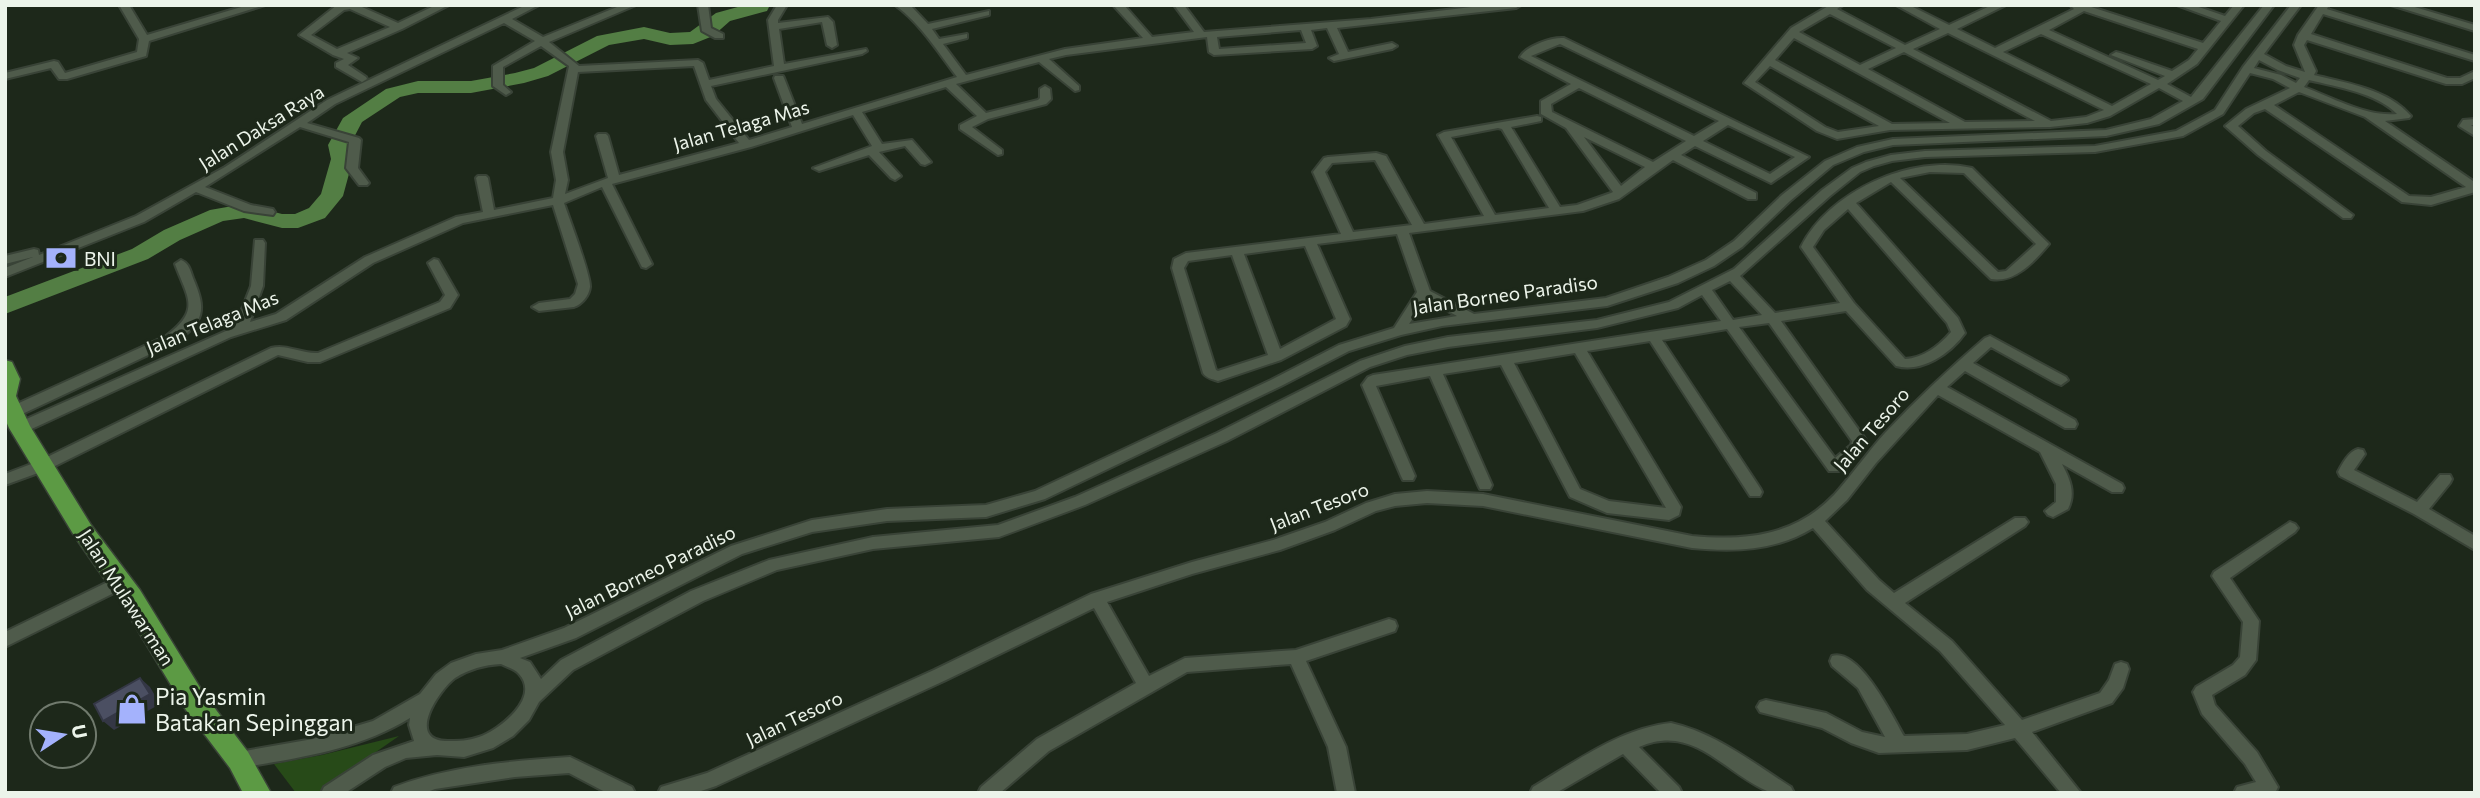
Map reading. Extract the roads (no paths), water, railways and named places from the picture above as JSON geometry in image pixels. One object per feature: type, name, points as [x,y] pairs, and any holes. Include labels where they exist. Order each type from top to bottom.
[{"type":"highway","points":[[5,367],[10,379],[11,408]]},
{"type":"highway","name":"Jalan Mulawarman","points":[[11,408],[90,541],[120,582],[195,702],[239,760],[258,793]]},
{"type":"street","points":[[5,76],[54,64],[63,77],[142,54],[145,39],[124,5]]},
{"type":"street","points":[[145,39],[260,5]]},
{"type":"street","points":[[337,53],[444,5]]},
{"type":"street","name":"Jalan Daksa Raya","points":[[59,248],[138,210],[196,178],[322,100],[362,79],[522,5]]},
{"type":"street","name":"Jalan Daksa Raya","points":[[5,260],[38,255],[140,219],[197,188],[331,102],[534,5]]},
{"type":"street","points":[[500,86],[498,66],[542,41],[631,5]]},
{"type":"street","points":[[703,5],[713,33]]},
{"type":"street","points":[[782,5],[773,20],[779,74],[799,128]]},
{"type":"street","points":[[901,5],[938,42],[963,79]]},
{"type":"street","points":[[1118,5],[1149,39]]},
{"type":"street","points":[[1180,5],[1206,34],[1210,52],[1314,50],[1305,27]]},
{"type":"street","name":"Jalan Telaga Mas","points":[[11,408],[281,317],[369,260],[460,219],[558,201],[610,181],[747,145],[948,83],[1041,58],[1091,47],[1149,39],[1331,25],[1516,5]]},
{"type":"street","points":[[1901,5],[2112,110]]},
{"type":"street","points":[[1859,69],[1948,29],[1984,7],[2001,5]]},
{"type":"street","points":[[2182,5],[2227,20]]},
{"type":"street","points":[[2062,150],[2049,130],[1835,7],[1793,33],[1749,83],[1821,129],[1837,136],[1890,127],[1961,124],[2049,130],[2112,110],[2193,62],[2239,5]]},
{"type":"street","name":"Jalan Borneo Paradiso","points":[[502,657],[570,633],[728,554],[812,526],[887,515],[986,511],[1040,495],[1344,348],[1399,331],[1470,317],[1512,315],[1607,302],[1672,281],[1710,263],[1738,244],[1795,191],[1844,155],[1894,142],[2049,130],[2106,133],[2155,122],[2197,97],[2269,5]]},
{"type":"street","points":[[330,793],[390,757],[419,745],[452,751],[472,749],[492,741],[517,722],[533,698],[567,665],[697,596],[775,564],[873,543],[999,531],[1080,501],[1222,437],[1365,364],[1405,351],[1448,342],[1597,324],[1673,305],[1732,275],[1846,177],[1870,164],[1891,158],[1926,154],[2127,145],[2179,134],[2219,112],[2247,69],[2296,5]]},
{"type":"street","points":[[2396,5],[2475,28]]},
{"type":"street","points":[[362,79],[340,65],[353,58],[304,36],[341,7],[356,6],[398,26]]},
{"type":"street","points":[[1995,52],[2069,17],[2079,11],[2077,6]]},
{"type":"street","points":[[2077,6],[2203,47]]},
{"type":"street","points":[[2347,215],[2231,126],[2265,104],[2298,88],[2311,71],[2299,45],[2323,8],[2475,58]]},
{"type":"street","points":[[926,29],[985,13]]},
{"type":"street","points":[[504,19],[542,41],[571,65],[693,62],[700,66],[710,100],[747,145]]},
{"type":"street","points":[[774,27],[824,19],[828,22],[832,45]]},
{"type":"street","points":[[1331,25],[1339,56],[1392,46]]},
{"type":"street","points":[[2254,26],[2276,33]]},
{"type":"street","points":[[2041,28],[2166,79],[2197,97]]},
{"type":"street","points":[[2041,28],[2166,79]]},
{"type":"street","points":[[1793,33],[1961,124]]},
{"type":"street","points":[[2303,35],[2446,81],[2462,81],[2475,74]]},
{"type":"street","points":[[938,42],[963,36]]},
{"type":"street","points":[[1560,40],[1726,121],[1803,157],[1771,179],[1525,55],[1560,40]]},
{"type":"street","points":[[706,84],[748,74],[779,74],[862,51]]},
{"type":"street","points":[[2247,69],[2279,72],[2307,76],[2386,101],[2401,109],[2405,116],[2395,119],[2365,112],[2298,88],[2279,72],[2258,55]]},
{"type":"street","points":[[1041,58],[1075,88]]},
{"type":"street","points":[[1768,60],[1890,127]]},
{"type":"street","points":[[539,307],[574,303],[583,287],[558,201],[562,180],[557,152],[571,65]]},
{"type":"street","points":[[948,83],[984,117]]},
{"type":"street","points":[[1579,84],[1545,103],[1548,114],[1653,167]]},
{"type":"street","points":[[998,152],[964,127],[984,117],[1042,102],[1046,99],[1045,89]]},
{"type":"street","points":[[2265,104],[2406,199],[2431,201],[2468,192],[2473,188],[2365,112]]},
{"type":"street","points":[[856,111],[875,149],[895,176]]},
{"type":"street","points":[[1491,218],[1444,135],[1537,118]]},
{"type":"street","points":[[1310,243],[1343,319],[1337,326],[1276,357],[1219,376],[1210,373],[1177,263],[1186,257],[1237,253],[1491,218],[1557,211],[1592,204],[1619,192],[1726,121]]},
{"type":"street","points":[[2475,122],[2467,122],[2465,126],[2475,133]]},
{"type":"street","points":[[300,124],[355,140],[350,165],[363,183]]},
{"type":"street","points":[[1503,125],[1557,211]]},
{"type":"street","points":[[1570,125],[1619,192]]},
{"type":"street","points":[[602,136],[610,181],[646,264]]},
{"type":"street","points":[[819,167],[875,149],[908,142],[925,162]]},
{"type":"street","points":[[1672,155],[1752,196]]},
{"type":"street","points":[[1349,237],[1319,172],[1328,160],[1376,156],[1382,158],[1420,228]]},
{"type":"street","points":[[1849,203],[1953,321],[1958,333],[1951,343],[1913,364],[1901,363],[1849,306],[1807,247],[1809,239],[1849,203],[1892,177],[1953,168],[1968,170],[2042,240],[2041,248],[2009,275],[1995,276],[1892,177]]},
{"type":"street","points":[[482,178],[489,214]]},
{"type":"street","points":[[197,188],[248,208],[269,212]]},
{"type":"street","points":[[1402,230],[1424,293],[1470,317]]},
{"type":"street","points":[[240,330],[257,286],[260,243]]},
{"type":"street","points":[[1237,253],[1276,357]]},
{"type":"street","name":"Jalan Daksa Raya","points":[[5,273],[38,255]]},
{"type":"street","points":[[5,480],[44,465],[276,351],[287,349],[309,359],[320,357],[446,305],[452,295],[434,263]]},
{"type":"street","points":[[11,408],[171,339],[190,326],[196,317],[196,305],[181,264]]},
{"type":"street","points":[[1705,290],[1834,467],[1858,447],[1859,440],[1772,318],[1732,275]]},
{"type":"street","points":[[1399,331],[1424,293]]},
{"type":"street","points":[[1633,293],[1652,311]]},
{"type":"street","points":[[1408,477],[1369,385],[1379,378],[1849,306]]},
{"type":"street","points":[[1653,336],[1755,492]]},
{"type":"street","points":[[1937,388],[1990,341],[2061,380]]},
{"type":"street","points":[[1504,359],[1575,493],[1607,507],[1669,514],[1674,511],[1673,507],[1578,347]]},
{"type":"street","points":[[1964,364],[2070,424]]},
{"type":"street","points":[[1434,370],[1485,485]]},
{"type":"street","name":"Jalan Tesoro","points":[[667,793],[710,780],[940,675],[1097,599],[1192,568],[1275,546],[1395,500],[1427,497],[1483,500],[1624,530],[1722,546],[1756,545],[1786,536],[1815,520],[1836,503],[1884,444],[1937,388],[2046,451],[2117,488]]},
{"type":"street","points":[[2046,451],[2059,472],[2065,493],[2063,505],[2053,511]]},
{"type":"street","points":[[2358,454],[2345,472],[2419,510],[2475,544]]},
{"type":"street","points":[[2419,510],[2445,479]]},
{"type":"street","points":[[1815,520],[1873,585],[1946,646],[2072,793]]},
{"type":"street","points":[[1892,603],[2020,522]]},
{"type":"street","points":[[2243,793],[2269,787],[2251,758],[2208,709],[2202,692],[2239,670],[2248,660],[2251,621],[2220,576],[2290,528]]},
{"type":"street","points":[[5,640],[120,582]]},
{"type":"street","points":[[1097,599],[1146,686]]},
{"type":"street","points":[[987,793],[1043,745],[1185,665],[1296,657],[1389,626]]},
{"type":"street","points":[[239,760],[335,743],[359,736],[387,724],[424,700],[435,685],[458,668],[485,658],[502,657],[518,661],[529,670],[534,683],[533,698]]},
{"type":"street","points":[[1296,657],[1337,747],[1346,793]]},
{"type":"street","points":[[1838,662],[1864,683],[1898,743]]},
{"type":"street","points":[[1766,707],[1826,721],[1857,738],[1879,745],[1967,742],[2019,729],[2106,698],[2117,683],[2121,669]]},
{"type":"street","points":[[424,700],[418,723],[426,742],[435,748]]},
{"type":"street","points":[[1547,791],[1625,745],[1669,731],[1684,735],[1785,793]]},
{"type":"street","points":[[1625,745],[1673,793]]},
{"type":"street","points":[[400,793],[435,781],[515,769],[570,765],[626,793]]},
{"type":"waterway","points":[[5,306],[140,254],[172,235],[218,215],[244,211],[282,221],[298,221],[317,213],[332,196],[342,159],[339,145],[353,118],[393,93],[418,87],[471,87],[517,79],[541,72],[604,40],[644,33],[670,39],[693,38],[706,32],[723,17],[760,7]]},
{"type":"place","name":"BNI","points":[[61,258]]},
{"type":"place","name":"Pia Yasmin Batakan Sepinggan","points":[[132,709]]}]
